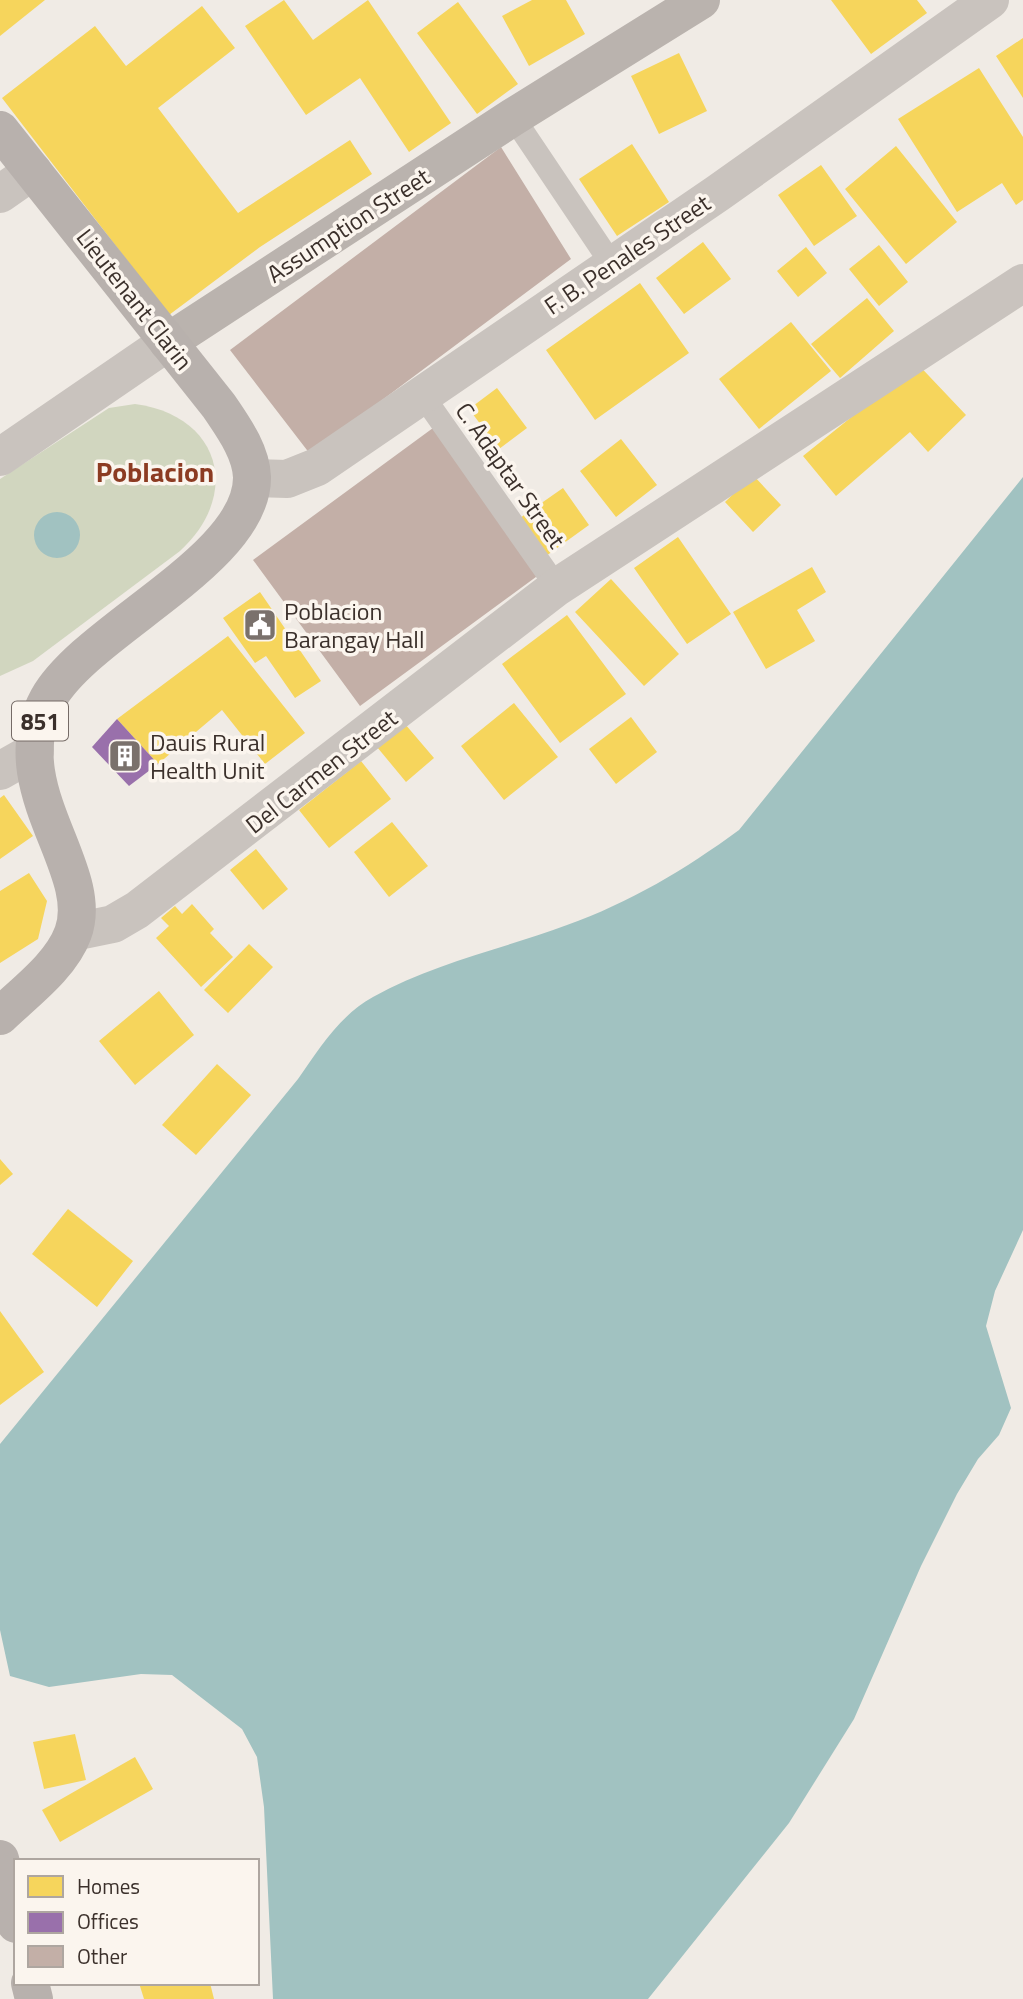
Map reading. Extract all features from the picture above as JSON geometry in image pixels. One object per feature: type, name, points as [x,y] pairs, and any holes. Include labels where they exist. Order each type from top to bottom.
[{"type":"main road","name":"Assumption Street","points":[[168,342],[513,117],[701,0]]},
{"type":"main road","name":"Lieutenant Clarin","points":[[0,130],[236,431],[248,457],[252,478]]},
{"type":"main road","name":"851","points":[[74,932],[76,908],[71,880],[39,794],[35,751],[38,727],[47,700],[59,682],[203,561],[227,535],[242,510],[252,478]]},
{"type":"main road","points":[[0,1016],[47,971],[74,932]]},
{"type":"main road","points":[[0,1859],[14,1916]]},
{"type":"street","name":"F. B. Penales Street","points":[[252,478],[287,479],[301,475],[718,193],[990,0]]},
{"type":"street","points":[[0,194],[33,171]]},
{"type":"street","name":"Del Carmen Street","points":[[74,932],[113,924],[137,910],[557,587],[1023,283]]},
{"type":"street","name":"Assumption Street","points":[[0,457],[168,342]]},
{"type":"street","points":[[0,771],[35,751]]},
{"type":"lane","points":[[513,117],[611,263]]},
{"type":"lane","name":"C. Adaptar Street","points":[[421,393],[557,587]]},
{"type":"green space","points":[[135,404],[164,411],[186,423],[203,440],[213,460],[216,482],[211,505],[200,528],[180,551],[33,661],[0,676],[0,479],[109,408]]},
{"type":"water","points":[[1023,477],[1023,1230],[995,1291],[986,1326],[1011,1408],[999,1435],[978,1459],[957,1494],[921,1566],[854,1719],[789,1823],[648,1999],[273,1999],[264,1807],[257,1757],[242,1729],[172,1675],[141,1674],[49,1687],[10,1676],[0,1630],[0,1444],[350,1013],[373,997],[420,975],[543,934],[635,896],[739,830]]},
{"type":"water","points":[[57,512],[73,519],[80,535],[73,551],[57,558],[41,551],[34,535],[41,519]]},
{"type":"building: Homes","points":[[0,0],[45,0],[0,36]]},
{"type":"building: Homes","points":[[284,0],[313,40],[368,0],[451,123],[409,152],[360,78],[306,115],[245,26]]},
{"type":"building: Homes","points":[[532,0],[566,0],[585,34],[529,66],[502,16]]},
{"type":"building: Homes","points":[[831,0],[917,0],[927,13],[871,54]]},
{"type":"building: Homes","points":[[458,2],[518,84],[477,114],[417,33]]},
{"type":"building: Homes","points":[[202,6],[235,48],[158,108],[238,213],[350,140],[372,174],[260,247],[169,315],[2,98],[95,26],[126,66]]},
{"type":"building: Homes","points":[[1023,38],[1023,98],[996,56]]},
{"type":"building: Homes","points":[[679,53],[707,111],[659,134],[631,76]]},
{"type":"building: Homes","points":[[979,68],[1023,137],[1023,200],[1016,205],[1002,183],[957,212],[898,119]]},
{"type":"building: Homes","points":[[632,144],[669,202],[617,236],[579,179]]},
{"type":"building: Homes","points":[[896,146],[957,222],[906,264],[845,189]]},
{"type":"building: Homes","points":[[821,165],[857,216],[814,246],[778,195]]},
{"type":"building: Homes","points":[[703,242],[731,279],[684,314],[656,278]]},
{"type":"building: Homes","points":[[879,245],[908,282],[879,306],[849,269]]},
{"type":"building: Homes","points":[[806,247],[827,273],[798,297],[777,271]]},
{"type":"building: Homes","points":[[640,283],[689,353],[595,420],[546,350]]},
{"type":"building: Homes","points":[[867,298],[894,331],[840,378],[811,344]]},
{"type":"building: Homes","points":[[791,322],[831,371],[759,429],[719,379]]},
{"type":"building: Homes","points":[[911,357],[966,415],[928,452],[910,432],[836,496],[803,456],[854,415]]},
{"type":"building: Homes","points":[[497,388],[527,428],[499,449],[469,409]]},
{"type":"building: Homes","points":[[621,439],[657,485],[616,517],[580,471]]},
{"type":"building: Homes","points":[[753,475],[781,505],[753,532],[725,502]]},
{"type":"building: Homes","points":[[563,488],[589,525],[546,556],[520,518]]},
{"type":"building: Homes","points":[[678,537],[731,614],[687,644],[634,568]]},
{"type":"building: Homes","points":[[812,567],[826,592],[797,610],[815,641],[766,669],[733,612]]},
{"type":"building: Homes","points":[[611,579],[679,654],[644,686],[575,612]]},
{"type":"building: Homes","points":[[260,592],[321,681],[295,698],[266,656],[255,663],[223,618]]},
{"type":"building: Homes","points":[[567,615],[626,694],[560,743],[502,664]]},
{"type":"building: Homes","points":[[228,636],[305,733],[265,764],[222,710],[158,764],[117,719]]},
{"type":"building: Homes","points":[[514,703],[558,757],[504,800],[461,746]]},
{"type":"building: Homes","points":[[631,717],[657,752],[616,784],[589,749]]},
{"type":"building: Homes","points":[[405,724],[434,758],[406,782],[377,747]]},
{"type":"building: Homes","points":[[361,761],[391,799],[329,848],[299,810]]},
{"type":"building: Homes","points":[[4,795],[33,836],[0,859],[0,798]]},
{"type":"building: Homes","points":[[392,822],[428,866],[389,897],[354,852]]},
{"type":"building: Homes","points":[[256,849],[288,889],[263,910],[230,870]]},
{"type":"building: Homes","points":[[29,873],[47,901],[38,939],[0,963],[0,891]]},
{"type":"building: Homes","points":[[192,904],[214,929],[210,933],[233,957],[201,987],[156,938],[169,926],[161,918],[175,906],[182,914]]},
{"type":"building: Homes","points":[[249,944],[273,967],[228,1013],[204,990]]},
{"type":"building: Homes","points":[[159,991],[194,1035],[135,1085],[99,1041]]},
{"type":"building: Homes","points":[[217,1064],[251,1095],[196,1155],[162,1125]]},
{"type":"building: Homes","points":[[0,1159],[13,1174],[0,1185]]},
{"type":"building: Homes","points":[[68,1209],[133,1261],[97,1307],[32,1254]]},
{"type":"building: Homes","points":[[0,1311],[44,1372],[0,1405]]},
{"type":"building: Homes","points":[[75,1734],[86,1780],[44,1789],[33,1742]]},
{"type":"building: Homes","points":[[135,1757],[153,1789],[60,1842],[42,1810]]},
{"type":"building: Homes","points":[[140,1985],[210,1985],[214,1999],[144,1999]]},
{"type":"building: Offices","name":"Dauis Rural Health Unit","points":[[117,719],[158,764],[129,786],[92,747]]},
{"type":"building: Other","points":[[501,147],[571,259],[310,454],[230,350]]},
{"type":"building: Other","points":[[433,428],[540,574],[360,706],[253,560]]},
{"type":"place","name":"Poblacion Barangay Hall","points":[[260,625]]},
{"type":"place","name":"Dauis Rural Health Unit","points":[[125,756]]},
{"type":"district","name":"Poblacion","points":[[155,471]]}]
